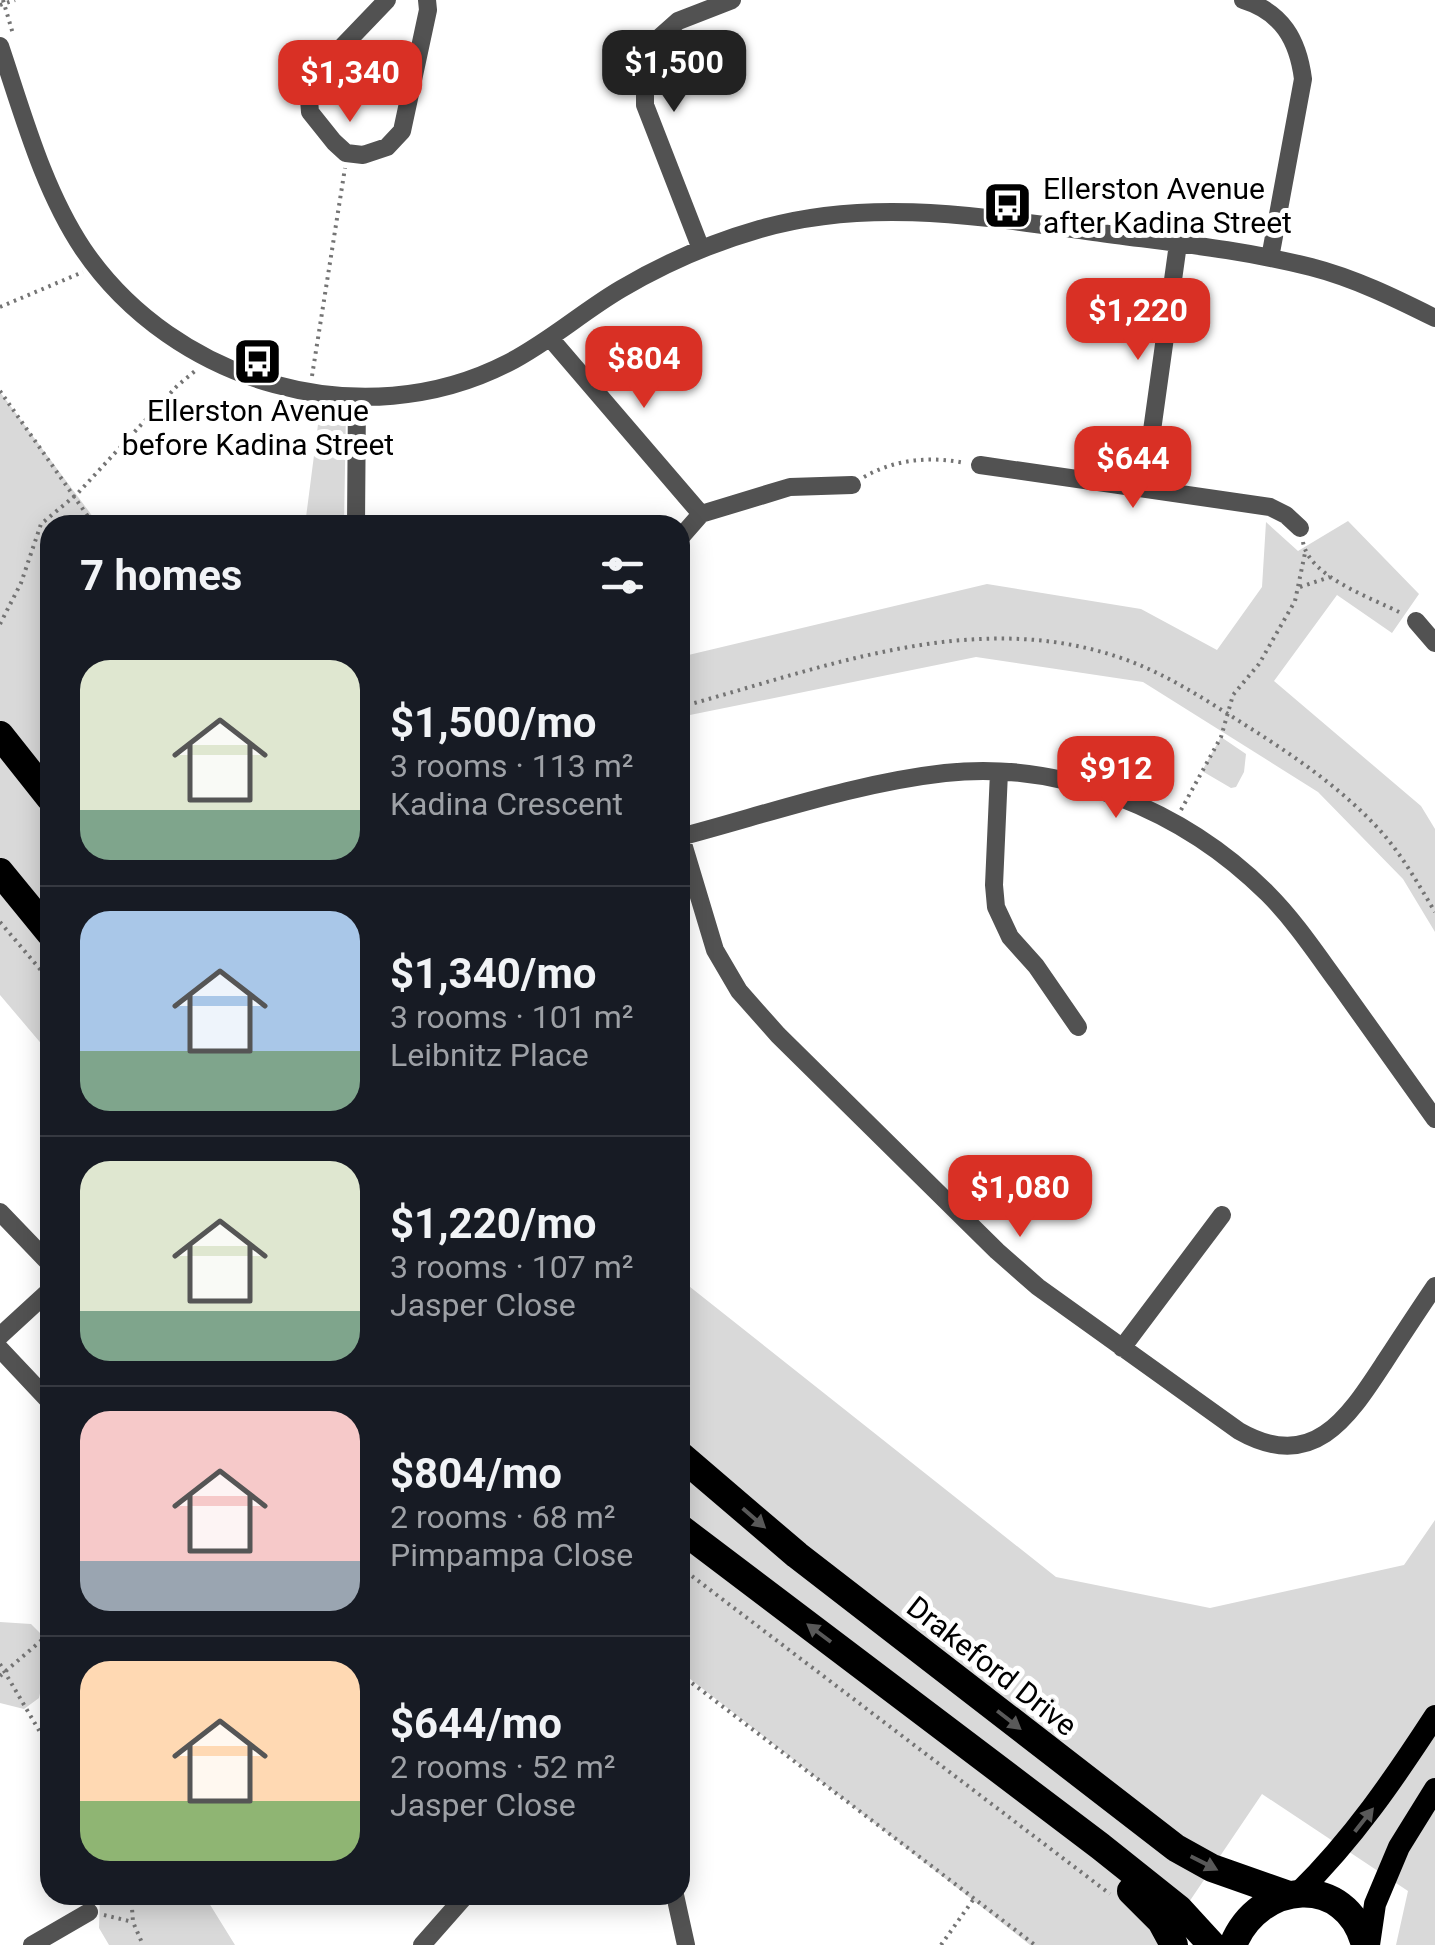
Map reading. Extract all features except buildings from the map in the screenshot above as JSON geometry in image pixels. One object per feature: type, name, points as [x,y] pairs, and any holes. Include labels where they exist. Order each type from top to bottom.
[{"type":"highway","points":[[0,735],[40,785]]},
{"type":"highway","points":[[0,872],[40,921]]},
{"type":"highway","name":"Drakeford Drive","points":[[690,1464],[797,1555],[1176,1848],[1212,1868],[1332,1902],[1350,1916],[1367,1945]]},
{"type":"highway","points":[[690,1536],[1100,1846],[1179,1909],[1212,1945]]},
{"type":"highway","points":[[1100,1846],[1108,1871],[1145,1902],[1174,1945]]},
{"type":"highway","points":[[1233,1945],[1240,1926],[1255,1909],[1292,1893]]},
{"type":"main road","points":[[1292,1893],[1344,1846],[1385,1793],[1435,1716]]},
{"type":"main road","points":[[1367,1945],[1375,1904],[1400,1847],[1435,1789]]},
{"type":"street","points":[[387,0],[308,87],[310,112],[346,152],[362,155],[385,149],[402,131],[427,0]]},
{"type":"street","points":[[701,248],[645,105],[645,70],[660,37],[678,20],[732,0]]},
{"type":"street","points":[[1244,0],[1280,20],[1300,53],[1303,79],[1270,258]]},
{"type":"street","points":[[8,46],[52,190],[82,248],[124,298],[168,336],[218,365],[286,388],[358,397],[408,394],[458,382],[506,364],[618,290],[701,248],[790,222],[897,210],[974,216],[1270,258],[1356,282],[1435,318]]},
{"type":"street","points":[[1144,488],[1178,244]]},
{"type":"street","points":[[550,338],[701,514]]},
{"type":"street","points":[[356,515],[358,397]]},
{"type":"street","points":[[980,465],[1270,506],[1286,514],[1300,528]]},
{"type":"street","points":[[690,527],[701,514],[790,487],[852,485]]},
{"type":"street","points":[[1416,622],[1435,643]]},
{"type":"street","points":[[690,834],[899,779],[949,772],[1054,778],[1108,792],[1174,822],[1229,858],[1270,896],[1305,938],[1435,1119]]},
{"type":"street","points":[[999,772],[996,907],[1010,937],[1036,966],[1078,1026]]},
{"type":"street","points":[[690,869],[715,950],[754,1009],[1038,1287],[1253,1439],[1290,1446],[1314,1441],[1336,1428],[1353,1410],[1435,1286]]},
{"type":"street","points":[[0,1212],[40,1254]]},
{"type":"street","points":[[1122,1348],[1222,1215]]},
{"type":"street","points":[[0,1336],[40,1299]]},
{"type":"street","points":[[0,1349],[40,1391]]},
{"type":"street","points":[[422,1945],[457,1905]]},
{"type":"street","points":[[677,1905],[686,1945]]},
{"type":"street","points":[[32,1945],[88,1912]]},
{"type":"path","points":[[8,46],[2,3],[15,0]]},
{"type":"path","points":[[300,375],[315,377],[346,163]]},
{"type":"path","points":[[0,307],[81,274]]},
{"type":"path","points":[[51,515],[196,371]]},
{"type":"path","points":[[0,391],[87,515]]},
{"type":"path","points":[[852,485],[889,465],[932,457],[980,465]]},
{"type":"path","points":[[0,624],[21,583],[40,524]]},
{"type":"path","points":[[1174,822],[1221,737],[1233,695],[1259,664],[1295,601],[1305,553],[1300,528]]},
{"type":"path","points":[[1305,553],[1330,577],[1416,622]]},
{"type":"path","points":[[1300,587],[1330,577]]},
{"type":"path","points":[[690,704],[886,651],[981,636],[1042,640],[1094,650],[1182,685],[1296,757],[1375,824],[1410,870],[1435,912]]},
{"type":"path","points":[[0,922],[40,969]]},
{"type":"path","points":[[691,1575],[1114,1898]]},
{"type":"path","points":[[2,1674],[40,1642]]},
{"type":"path","points":[[0,1664],[2,1674],[40,1733]]},
{"type":"path","points":[[690,1682],[1034,1945]]},
{"type":"path","points":[[940,1945],[973,1900]]},
{"type":"path","points":[[132,1905],[133,1922],[143,1945]]},
{"type":"path","points":[[88,1912],[133,1922]]},
{"type":"shaded area","points":[[0,392],[92,515],[40,515],[40,1042],[0,995]]},
{"type":"shaded area","points":[[320,409],[346,411],[344,515],[306,515]]},
{"type":"shaded area","points":[[1348,521],[1419,594],[1392,633],[1337,595],[1274,681],[1421,806],[1435,829],[1435,932],[1403,879],[1318,792],[1143,682],[976,657],[690,715],[690,655],[987,584],[1141,609],[1217,650],[1262,587],[1266,522],[1298,551]]},
{"type":"shaded area","points":[[1221,737],[1246,754],[1244,772],[1236,787],[1231,788],[1202,771]]},
{"type":"shaded area","points":[[690,1287],[1056,1577],[1210,1608],[1404,1565],[1435,1520],[1435,1945],[1396,1945],[1408,1891],[1262,1794],[1160,1945],[1030,1945],[690,1679]]},
{"type":"shaded area","points":[[0,1622],[31,1624],[40,1633],[39,1698],[24,1709],[0,1703]]},
{"type":"shaded area","points":[[100,1905],[210,1905],[235,1945],[109,1945],[99,1928]]},
{"type":"place","name":"Ellerston Avenue after Kadina Street","points":[[1008,205]]},
{"type":"place","name":"Ellerston Avenue before Kadina Street","points":[[258,361]]}]
